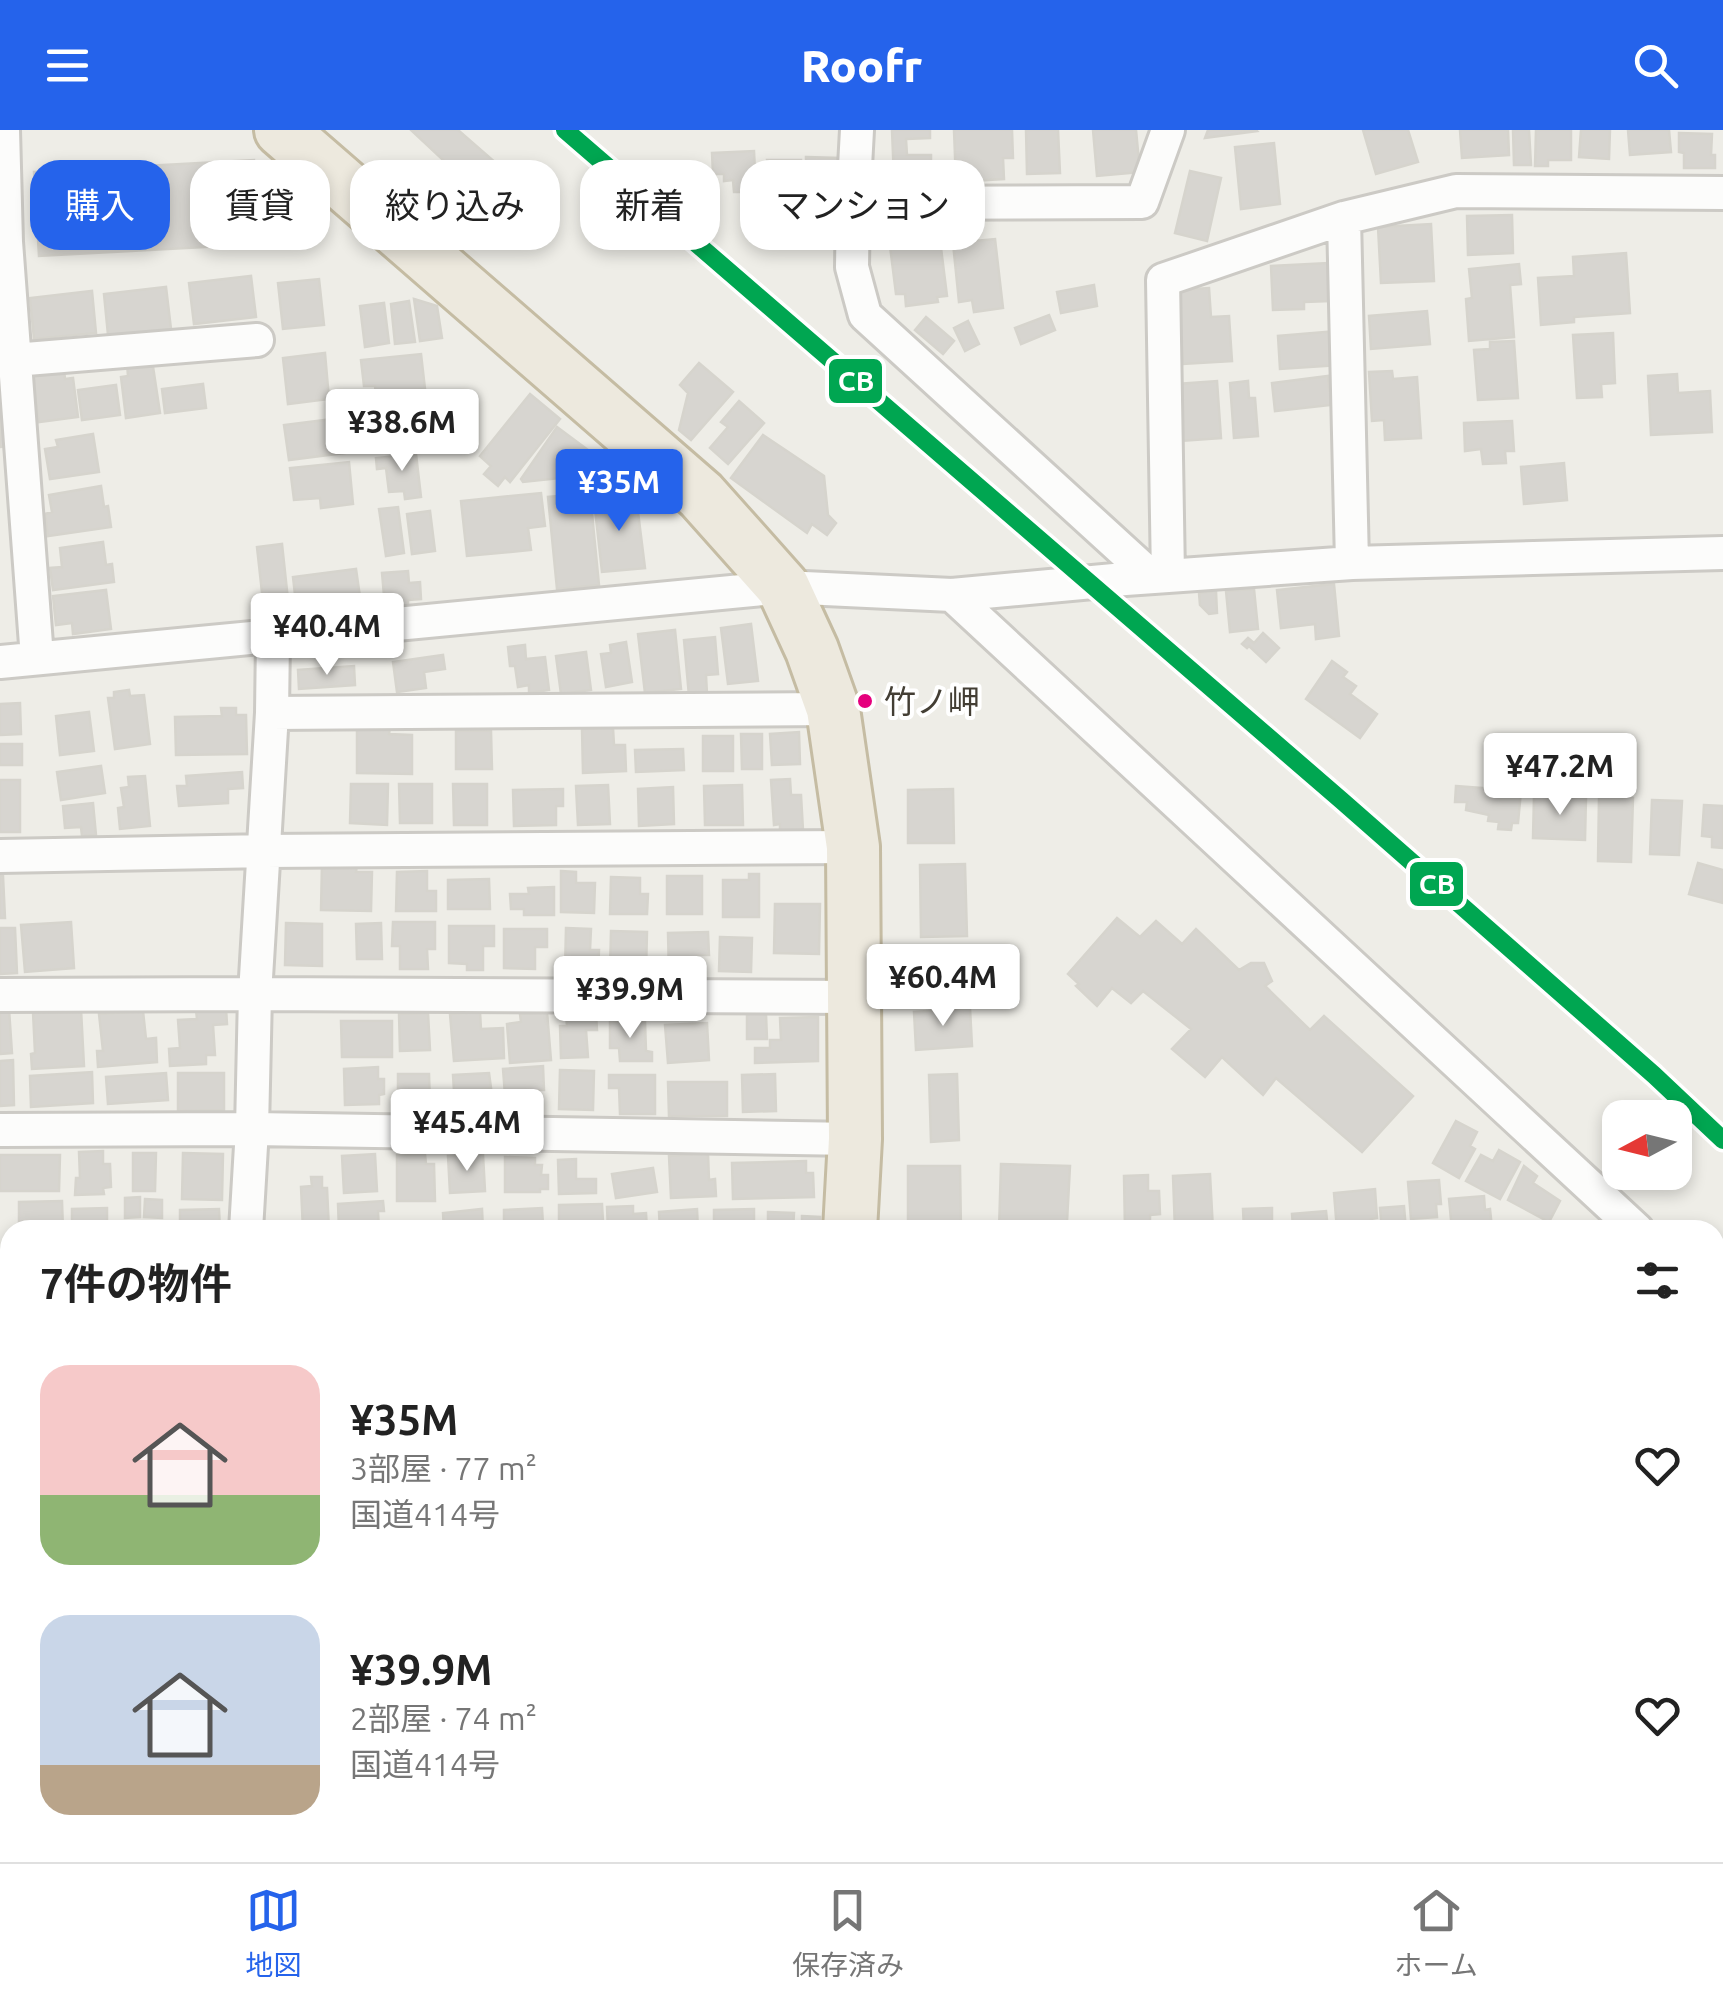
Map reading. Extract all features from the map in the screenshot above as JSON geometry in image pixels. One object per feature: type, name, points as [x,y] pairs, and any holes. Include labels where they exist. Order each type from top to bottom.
[{"type":"highway","points":[[281,130],[701,495],[782,587],[812,650],[833,710],[853,847],[854,1139],[850,1220]]},
{"type":"street","points":[[3,130],[6,242],[37,658]]},
{"type":"street","points":[[855,160],[857,130]]},
{"type":"street","points":[[985,203],[1142,202],[1168,130]]},
{"type":"street","points":[[1160,576],[1163,280],[1344,218],[1456,192],[1723,192]]},
{"type":"street","points":[[1344,218],[1352,563]]},
{"type":"street","points":[[852,250],[852,267],[866,315],[1160,576]]},
{"type":"street","points":[[14,360],[257,340]]},
{"type":"street","points":[[0,662],[782,587],[952,595],[1352,563],[1723,553]]},
{"type":"street","points":[[952,595],[1626,1220]]},
{"type":"street","points":[[247,1220],[273,637]]},
{"type":"street","points":[[272,712],[833,710]]},
{"type":"street","points":[[0,856],[853,847]]},
{"type":"street","points":[[0,995],[853,997]]},
{"type":"street","points":[[0,1130],[252,1129],[854,1139]]},
{"type":"building","points":[[411,130],[458,130],[493,160],[443,160]]},
{"type":"building","points":[[892,130],[930,130],[930,138],[906,139],[907,155],[931,155],[931,160],[893,160]]},
{"type":"building","points":[[954,130],[1012,130],[1013,158],[1003,158],[1004,179],[985,180],[985,160],[955,160]]},
{"type":"building","points":[[1026,130],[1058,130],[1060,173],[1027,174]]},
{"type":"building","points":[[1093,130],[1136,130],[1140,172],[1097,176]]},
{"type":"building","points":[[1208,130],[1256,130],[1257,131],[1205,138]]},
{"type":"building","points":[[1363,130],[1408,130],[1418,162],[1376,174]]},
{"type":"building","points":[[1460,130],[1508,130],[1509,155],[1462,158]]},
{"type":"building","points":[[1513,130],[1529,130],[1531,165],[1514,165]]},
{"type":"building","points":[[1536,130],[1571,130],[1571,160],[1548,160],[1548,166],[1535,166]]},
{"type":"building","points":[[1581,130],[1610,130],[1609,159],[1579,157]]},
{"type":"building","points":[[1628,130],[1669,130],[1671,152],[1630,155]]},
{"type":"building","points":[[1679,133],[1712,134],[1715,168],[1684,168]]},
{"type":"building","points":[[1274,143],[1280,204],[1241,209],[1235,147]]},
{"type":"building","points":[[754,151],[754,160],[740,160],[740,192],[734,192],[733,180],[724,181],[720,160],[712,160],[712,153]]},
{"type":"building","points":[[806,157],[840,158],[840,160]]},
{"type":"building","points":[[190,163],[190,248],[170,249],[170,165]]},
{"type":"building","points":[[1190,171],[1221,178],[1207,241],[1175,233]]},
{"type":"building","points":[[1512,215],[1513,253],[1468,255],[1467,216]]},
{"type":"building","points":[[1431,224],[1434,281],[1381,283],[1378,227]]},
{"type":"building","points":[[995,239],[1003,308],[974,312],[972,300],[959,302],[954,250],[985,250],[985,240]]},
{"type":"building","points":[[39,250],[149,250],[39,256]]},
{"type":"building","points":[[890,250],[941,250],[947,296],[937,297],[938,302],[906,306],[905,294],[896,294]]},
{"type":"building","points":[[1626,253],[1630,313],[1574,317],[1574,322],[1541,325],[1538,278],[1574,276],[1573,257]]},
{"type":"building","points":[[1328,263],[1330,301],[1304,302],[1304,309],[1273,310],[1271,266]]},
{"type":"building","points":[[1519,264],[1521,284],[1510,285],[1514,337],[1469,341],[1469,269]]},
{"type":"building","points":[[251,276],[256,317],[194,324],[189,283]]},
{"type":"building","points":[[319,279],[324,325],[283,329],[278,283]]},
{"type":"building","points":[[1094,285],[1097,306],[1061,313],[1057,292]]},
{"type":"building","points":[[166,287],[171,329],[108,335],[104,294]]},
{"type":"building","points":[[1209,288],[1211,317],[1229,316],[1232,361],[1183,364],[1177,290]]},
{"type":"building","points":[[92,291],[96,333],[34,339],[30,298]]},
{"type":"building","points":[[414,299],[437,306],[442,338],[420,341]]},
{"type":"building","points":[[409,301],[415,342],[395,344],[391,304]]},
{"type":"building","points":[[384,303],[389,343],[365,347],[360,306]]},
{"type":"building","points":[[1427,311],[1430,344],[1371,349],[1369,316]]},
{"type":"building","points":[[1049,315],[1055,330],[1021,344],[1015,328]]},
{"type":"building","points":[[926,317],[954,341],[943,354],[915,330]]},
{"type":"building","points":[[968,321],[979,344],[965,351],[954,328]]},
{"type":"building","points":[[1336,331],[1339,365],[1280,369],[1278,336]]},
{"type":"building","points":[[1613,333],[1615,383],[1601,384],[1602,397],[1577,398],[1573,335]]},
{"type":"building","points":[[1514,341],[1518,398],[1478,400],[1474,350],[1490,349],[1490,342]]},
{"type":"building","points":[[325,353],[329,399],[288,404],[283,358]]},
{"type":"building","points":[[421,354],[425,389],[376,394],[375,386],[364,386],[361,360]]},
{"type":"building","points":[[152,360],[160,413],[126,418],[121,377],[128,376],[127,363]]},
{"type":"building","points":[[699,363],[733,392],[691,440],[679,430],[688,393],[680,385]]},
{"type":"building","points":[[64,370],[65,379],[73,378],[78,417],[39,422],[32,375]]},
{"type":"building","points":[[1392,371],[1393,379],[1417,377],[1421,438],[1385,440],[1384,420],[1372,421],[1369,372]]},
{"type":"building","points":[[1677,374],[1678,393],[1710,391],[1712,432],[1651,435],[1648,376]]},
{"type":"building","points":[[1328,376],[1331,405],[1275,411],[1272,383]]},
{"type":"building","points":[[1217,381],[1221,438],[1181,441],[1177,384]]},
{"type":"building","points":[[1248,381],[1249,398],[1255,398],[1258,436],[1234,438],[1230,383]]},
{"type":"building","points":[[203,384],[206,408],[165,413],[162,389]]},
{"type":"building","points":[[116,385],[120,415],[82,420],[78,390]]},
{"type":"building","points":[[530,394],[560,419],[510,482],[505,477],[498,486],[484,474],[491,466],[480,456]]},
{"type":"building","points":[[739,401],[764,423],[728,464],[710,448],[728,427],[721,422]]},
{"type":"building","points":[[6,412],[9,446],[0,447],[0,413]]},
{"type":"building","points":[[422,412],[426,442],[373,449],[369,420]]},
{"type":"building","points":[[349,417],[353,452],[289,460],[284,425]]},
{"type":"building","points":[[1512,421],[1514,451],[1505,451],[1506,463],[1483,464],[1481,449],[1465,451],[1464,423]]},
{"type":"building","points":[[557,427],[588,450],[569,477],[523,482],[521,479]]},
{"type":"building","points":[[93,434],[99,472],[50,479],[45,449],[58,447],[56,440]]},
{"type":"building","points":[[763,435],[824,476],[828,515],[836,523],[827,535],[812,524],[807,533],[731,478]]},
{"type":"building","points":[[416,454],[421,497],[405,499],[404,491],[389,492],[386,468],[377,469],[376,458]]},
{"type":"building","points":[[349,462],[353,504],[321,508],[320,498],[294,500],[290,468]]},
{"type":"building","points":[[1564,463],[1567,500],[1524,504],[1521,467]]},
{"type":"building","points":[[101,486],[111,527],[48,536],[45,514],[52,512],[49,495]]},
{"type":"building","points":[[541,493],[545,526],[528,528],[531,550],[467,556],[461,501]]},
{"type":"building","points":[[590,493],[599,585],[557,589],[548,497]]},
{"type":"building","points":[[636,496],[645,568],[602,572],[594,500]]},
{"type":"building","points":[[398,507],[404,553],[386,556],[379,509]]},
{"type":"building","points":[[430,511],[435,551],[412,554],[407,514]]},
{"type":"building","points":[[103,542],[106,565],[112,564],[114,582],[53,590],[50,568],[62,567],[60,548]]},
{"type":"building","points":[[282,544],[289,609],[264,611],[257,547]]},
{"type":"building","points":[[356,569],[361,604],[297,612],[293,577]]},
{"type":"building","points":[[408,571],[409,583],[420,582],[421,599],[408,600],[408,605],[385,607],[382,573]]},
{"type":"building","points":[[1334,584],[1339,636],[1316,639],[1315,624],[1281,628],[1277,590]]},
{"type":"building","points":[[1254,589],[1258,629],[1230,632],[1226,591]]},
{"type":"building","points":[[106,590],[111,629],[73,634],[72,623],[56,625],[53,596]]},
{"type":"building","points":[[1216,591],[1217,613],[1209,614],[1200,605],[1199,593]]},
{"type":"building","points":[[751,624],[758,681],[728,684],[721,628]]},
{"type":"building","points":[[675,630],[681,689],[645,693],[638,634]]},
{"type":"building","points":[[1263,633],[1279,648],[1266,662],[1242,644],[1248,638],[1254,643]]},
{"type":"building","points":[[715,637],[718,674],[706,675],[707,694],[689,696],[684,640]]},
{"type":"building","points":[[626,642],[632,682],[606,687],[601,654],[611,653],[610,645]]},
{"type":"building","points":[[525,645],[526,659],[545,657],[549,690],[529,693],[529,685],[518,687],[508,647]]},
{"type":"building","points":[[586,652],[591,690],[561,694],[556,656]]},
{"type":"building","points":[[443,655],[445,669],[424,672],[426,688],[397,692],[393,662]]},
{"type":"building","points":[[1332,661],[1347,672],[1343,677],[1356,686],[1350,694],[1377,714],[1360,738],[1306,699]]},
{"type":"building","points":[[354,666],[355,685],[299,689],[298,670]]},
{"type":"building","points":[[129,690],[130,696],[144,695],[150,744],[115,749],[108,698],[114,698],[114,692]]},
{"type":"building","points":[[20,703],[21,734],[0,735],[0,704]]},
{"type":"building","points":[[221,708],[236,708],[236,715],[246,715],[247,754],[176,755],[175,717],[222,716]]},
{"type":"building","points":[[89,712],[94,751],[60,755],[56,716]]},
{"type":"building","points":[[357,726],[390,727],[389,734],[412,735],[412,774],[357,773]]},
{"type":"building","points":[[613,728],[614,745],[625,745],[626,771],[583,773],[582,729]]},
{"type":"building","points":[[456,731],[491,731],[492,769],[456,769]]},
{"type":"building","points":[[799,732],[800,764],[772,765],[770,734]]},
{"type":"building","points":[[741,734],[762,734],[762,769],[742,769]]},
{"type":"building","points":[[703,736],[733,736],[733,771],[703,771]]},
{"type":"building","points":[[0,744],[22,744],[22,765],[0,765]]},
{"type":"building","points":[[683,749],[684,770],[636,772],[635,750]]},
{"type":"building","points":[[101,766],[105,793],[61,800],[57,772]]},
{"type":"building","points":[[242,772],[243,788],[228,789],[228,803],[179,806],[177,786],[187,786],[186,776]]},
{"type":"building","points":[[145,776],[150,826],[120,829],[118,808],[124,807],[121,788],[129,787],[128,777]]},
{"type":"building","points":[[790,779],[791,795],[801,795],[803,830],[780,831],[780,824],[774,825],[771,780]]},
{"type":"building","points":[[0,780],[20,780],[20,832],[0,832]]},
{"type":"building","points":[[351,784],[388,784],[387,825],[350,823]]},
{"type":"building","points":[[399,784],[432,784],[432,823],[400,823]]},
{"type":"building","points":[[453,784],[487,784],[487,825],[454,825]]},
{"type":"building","points":[[608,785],[610,824],[578,825],[576,786]]},
{"type":"building","points":[[742,785],[743,825],[705,825],[704,786]]},
{"type":"building","points":[[1456,786],[1521,791],[1518,823],[1512,823],[1511,830],[1498,829],[1499,822],[1488,821],[1489,815],[1466,810],[1467,802],[1455,802]]},
{"type":"building","points":[[673,787],[674,824],[639,826],[638,789]]},
{"type":"building","points":[[563,789],[563,806],[556,806],[556,825],[514,826],[513,790]]},
{"type":"building","points":[[953,789],[954,843],[908,843],[908,790]]},
{"type":"building","points":[[1534,796],[1586,798],[1585,840],[1533,838]]},
{"type":"building","points":[[1599,797],[1633,798],[1631,862],[1598,861]]},
{"type":"building","points":[[1652,800],[1682,801],[1679,855],[1650,854]]},
{"type":"building","points":[[93,803],[96,835],[82,836],[81,827],[65,828],[63,806]]},
{"type":"building","points":[[1704,805],[1723,806],[1723,848],[1712,847],[1712,837],[1702,836]]},
{"type":"building","points":[[1698,863],[1723,870],[1723,903],[1689,894]]},
{"type":"building","points":[[322,864],[357,865],[356,872],[372,872],[371,911],[321,910]]},
{"type":"building","points":[[965,864],[967,936],[921,937],[920,865]]},
{"type":"building","points":[[427,871],[427,891],[436,891],[436,911],[396,911],[397,872]]},
{"type":"building","points":[[561,871],[576,872],[576,883],[595,883],[594,913],[561,912]]},
{"type":"building","points":[[749,874],[759,874],[759,917],[723,917],[723,880],[749,880]]},
{"type":"building","points":[[3,876],[5,918],[0,918]]},
{"type":"building","points":[[667,876],[702,876],[702,914],[667,914]]},
{"type":"building","points":[[611,877],[640,878],[640,894],[648,894],[647,914],[610,914]]},
{"type":"building","points":[[489,879],[490,909],[448,909],[448,880]]},
{"type":"building","points":[[554,887],[554,915],[524,915],[524,909],[511,909],[510,894],[529,894],[528,888]]},
{"type":"building","points":[[775,904],[820,904],[819,954],[774,953]]},
{"type":"building","points":[[1117,918],[1140,937],[1156,921],[1182,944],[1196,929],[1239,970],[1251,963],[1264,963],[1272,981],[1265,986],[1310,1030],[1324,1016],[1413,1096],[1362,1152],[1276,1078],[1263,1095],[1222,1057],[1205,1077],[1172,1049],[1191,1029],[1143,991],[1131,1003],[1112,988],[1097,1006],[1068,974]]},
{"type":"building","points":[[71,922],[74,968],[25,972],[21,925]]},
{"type":"building","points":[[393,922],[435,922],[435,949],[427,949],[428,969],[400,969],[400,946],[392,946]]},
{"type":"building","points":[[286,923],[322,924],[322,966],[285,965]]},
{"type":"building","points":[[381,923],[382,959],[357,959],[356,924]]},
{"type":"building","points":[[449,926],[494,926],[494,946],[483,946],[483,970],[467,970],[467,964],[449,963]]},
{"type":"building","points":[[0,928],[15,928],[17,973],[0,974]]},
{"type":"building","points":[[566,928],[591,929],[590,950],[599,950],[598,971],[565,969]]},
{"type":"building","points":[[504,929],[547,929],[547,947],[535,947],[535,969],[504,968]]},
{"type":"building","points":[[611,931],[647,932],[646,972],[610,972]]},
{"type":"building","points":[[708,932],[709,955],[697,955],[697,973],[669,974],[668,933]]},
{"type":"building","points":[[720,937],[752,938],[751,972],[719,971]]},
{"type":"building","points":[[226,1008],[227,1024],[213,1025],[215,1055],[206,1055],[206,1064],[170,1066],[169,1049],[180,1048],[178,1020],[197,1019],[196,1010]]},
{"type":"building","points":[[970,1008],[972,1046],[916,1050],[914,1012]]},
{"type":"building","points":[[9,1009],[12,1053],[0,1054],[0,1010]]},
{"type":"building","points":[[81,1009],[84,1066],[32,1069],[33,1012]]},
{"type":"building","points":[[143,1011],[146,1039],[156,1038],[157,1062],[98,1067],[97,1051],[103,1051],[99,1014]]},
{"type":"building","points":[[480,1012],[481,1029],[503,1028],[504,1058],[454,1061],[450,1014]]},
{"type":"building","points":[[547,1012],[551,1060],[510,1063],[507,1024],[521,1022],[520,1014]]},
{"type":"building","points":[[428,1013],[430,1050],[400,1051],[399,1014]]},
{"type":"building","points":[[596,1014],[597,1030],[586,1030],[588,1057],[561,1058],[560,1026],[567,1026],[566,1015]]},
{"type":"building","points":[[747,1014],[766,1014],[767,1039],[747,1039]]},
{"type":"building","points":[[818,1017],[818,1061],[755,1063],[755,1048],[770,1048],[770,1040],[781,1040],[780,1018]]},
{"type":"building","points":[[341,1021],[392,1021],[392,1057],[342,1057]]},
{"type":"building","points":[[645,1021],[646,1051],[652,1052],[652,1061],[620,1061],[619,1048],[610,1048],[610,1022]]},
{"type":"building","points":[[707,1023],[709,1060],[668,1063],[665,1025]]},
{"type":"building","points":[[13,1060],[14,1105],[0,1106],[0,1061]]},
{"type":"building","points":[[543,1066],[544,1090],[530,1090],[532,1106],[506,1108],[503,1069]]},
{"type":"building","points":[[378,1067],[378,1079],[384,1079],[379,1104],[345,1105],[344,1069]]},
{"type":"building","points":[[560,1070],[594,1071],[593,1110],[559,1109]]},
{"type":"building","points":[[92,1072],[93,1103],[31,1107],[30,1076]]},
{"type":"building","points":[[166,1073],[168,1100],[108,1104],[106,1077]]},
{"type":"building","points":[[178,1073],[224,1073],[224,1110],[178,1111]]},
{"type":"building","points":[[489,1073],[491,1088],[482,1089],[483,1106],[455,1107],[453,1075]]},
{"type":"building","points":[[398,1074],[429,1074],[430,1106],[398,1106]]},
{"type":"building","points":[[775,1074],[776,1111],[743,1112],[742,1075]]},
{"type":"building","points":[[957,1074],[959,1140],[931,1142],[929,1075]]},
{"type":"building","points":[[609,1075],[655,1075],[655,1114],[620,1114],[619,1088],[609,1088]]},
{"type":"building","points":[[668,1082],[727,1082],[727,1116],[669,1116]]},
{"type":"building","points":[[1456,1121],[1477,1132],[1470,1146],[1475,1149],[1459,1178],[1433,1163]]},
{"type":"building","points":[[1499,1150],[1520,1162],[1500,1199],[1466,1181],[1481,1155],[1493,1161]]},
{"type":"building","points":[[103,1151],[103,1164],[110,1164],[111,1187],[103,1188],[104,1194],[75,1195],[76,1178],[80,1178],[79,1152]]},
{"type":"building","points":[[133,1153],[156,1153],[155,1191],[133,1191]]},
{"type":"building","points":[[183,1153],[223,1154],[222,1200],[182,1199]]},
{"type":"building","points":[[708,1153],[709,1180],[715,1179],[716,1196],[671,1198],[669,1156]]},
{"type":"building","points":[[375,1154],[377,1191],[344,1193],[342,1156]]},
{"type":"building","points":[[425,1154],[426,1164],[434,1164],[435,1201],[397,1201],[397,1155]]},
{"type":"building","points":[[483,1154],[485,1191],[450,1193],[448,1156]]},
{"type":"building","points":[[0,1155],[60,1155],[59,1191],[0,1191]]},
{"type":"building","points":[[505,1157],[535,1158],[535,1165],[542,1165],[541,1175],[548,1175],[548,1189],[505,1192]]},
{"type":"building","points":[[576,1159],[576,1179],[596,1179],[596,1193],[559,1194],[558,1160]]},
{"type":"building","points":[[806,1161],[806,1173],[813,1173],[814,1197],[733,1199],[732,1163]]},
{"type":"building","points":[[1001,1164],[1070,1166],[1067,1220],[999,1220]]},
{"type":"building","points":[[908,1166],[960,1166],[961,1220],[908,1220]]},
{"type":"building","points":[[1524,1166],[1537,1176],[1533,1183],[1560,1201],[1550,1220],[1545,1220],[1508,1200]]},
{"type":"building","points":[[653,1168],[657,1192],[616,1198],[612,1174]]},
{"type":"building","points":[[1210,1174],[1212,1220],[1175,1220],[1173,1176]]},
{"type":"building","points":[[1148,1175],[1148,1191],[1159,1191],[1160,1214],[1150,1215],[1150,1220],[1125,1220],[1124,1176]]},
{"type":"building","points":[[311,1177],[322,1177],[322,1188],[327,1188],[329,1220],[303,1220],[301,1187],[312,1186]]},
{"type":"building","points":[[1439,1180],[1441,1204],[1436,1204],[1437,1217],[1411,1219],[1408,1182]]},
{"type":"building","points":[[1375,1189],[1377,1218],[1336,1220],[1334,1193]]},
{"type":"building","points":[[1484,1196],[1485,1210],[1490,1209],[1491,1220],[1451,1220],[1449,1199]]},
{"type":"building","points":[[140,1197],[140,1217],[125,1218],[125,1198]]},
{"type":"building","points":[[145,1199],[162,1200],[162,1218],[144,1217]]},
{"type":"building","points":[[62,1201],[63,1220],[19,1220],[19,1202]]},
{"type":"building","points":[[383,1201],[384,1211],[378,1211],[378,1220],[339,1220],[338,1204]]},
{"type":"building","points":[[602,1204],[603,1220],[559,1220],[559,1205]]},
{"type":"building","points":[[633,1206],[633,1214],[646,1213],[646,1220],[608,1220],[607,1207]]},
{"type":"building","points":[[1404,1206],[1405,1220],[1381,1220],[1380,1208]]},
{"type":"building","points":[[107,1208],[107,1220],[72,1220],[72,1209]]},
{"type":"building","points":[[542,1208],[543,1220],[504,1220],[504,1210]]},
{"type":"building","points":[[1272,1208],[1272,1220],[1244,1220],[1243,1209]]},
{"type":"building","points":[[219,1209],[220,1220],[180,1220],[180,1210]]},
{"type":"building","points":[[482,1209],[483,1220],[443,1220],[443,1213]]},
{"type":"building","points":[[697,1209],[698,1220],[659,1220],[659,1212]]},
{"type":"building","points":[[754,1209],[754,1220],[714,1220],[714,1210]]},
{"type":"building","points":[[1326,1211],[1327,1220],[1292,1220],[1292,1214]]},
{"type":"building","points":[[768,1212],[794,1213],[794,1220],[768,1220]]},
{"type":"building","points":[[802,1216],[820,1217],[820,1220],[802,1220]]},
{"type":"transit line","name":"CB","points":[[565,130],[1341,800],[1723,1140]]},
{"type":"place","name":"竹ノ岬","points":[[865,701]]}]
